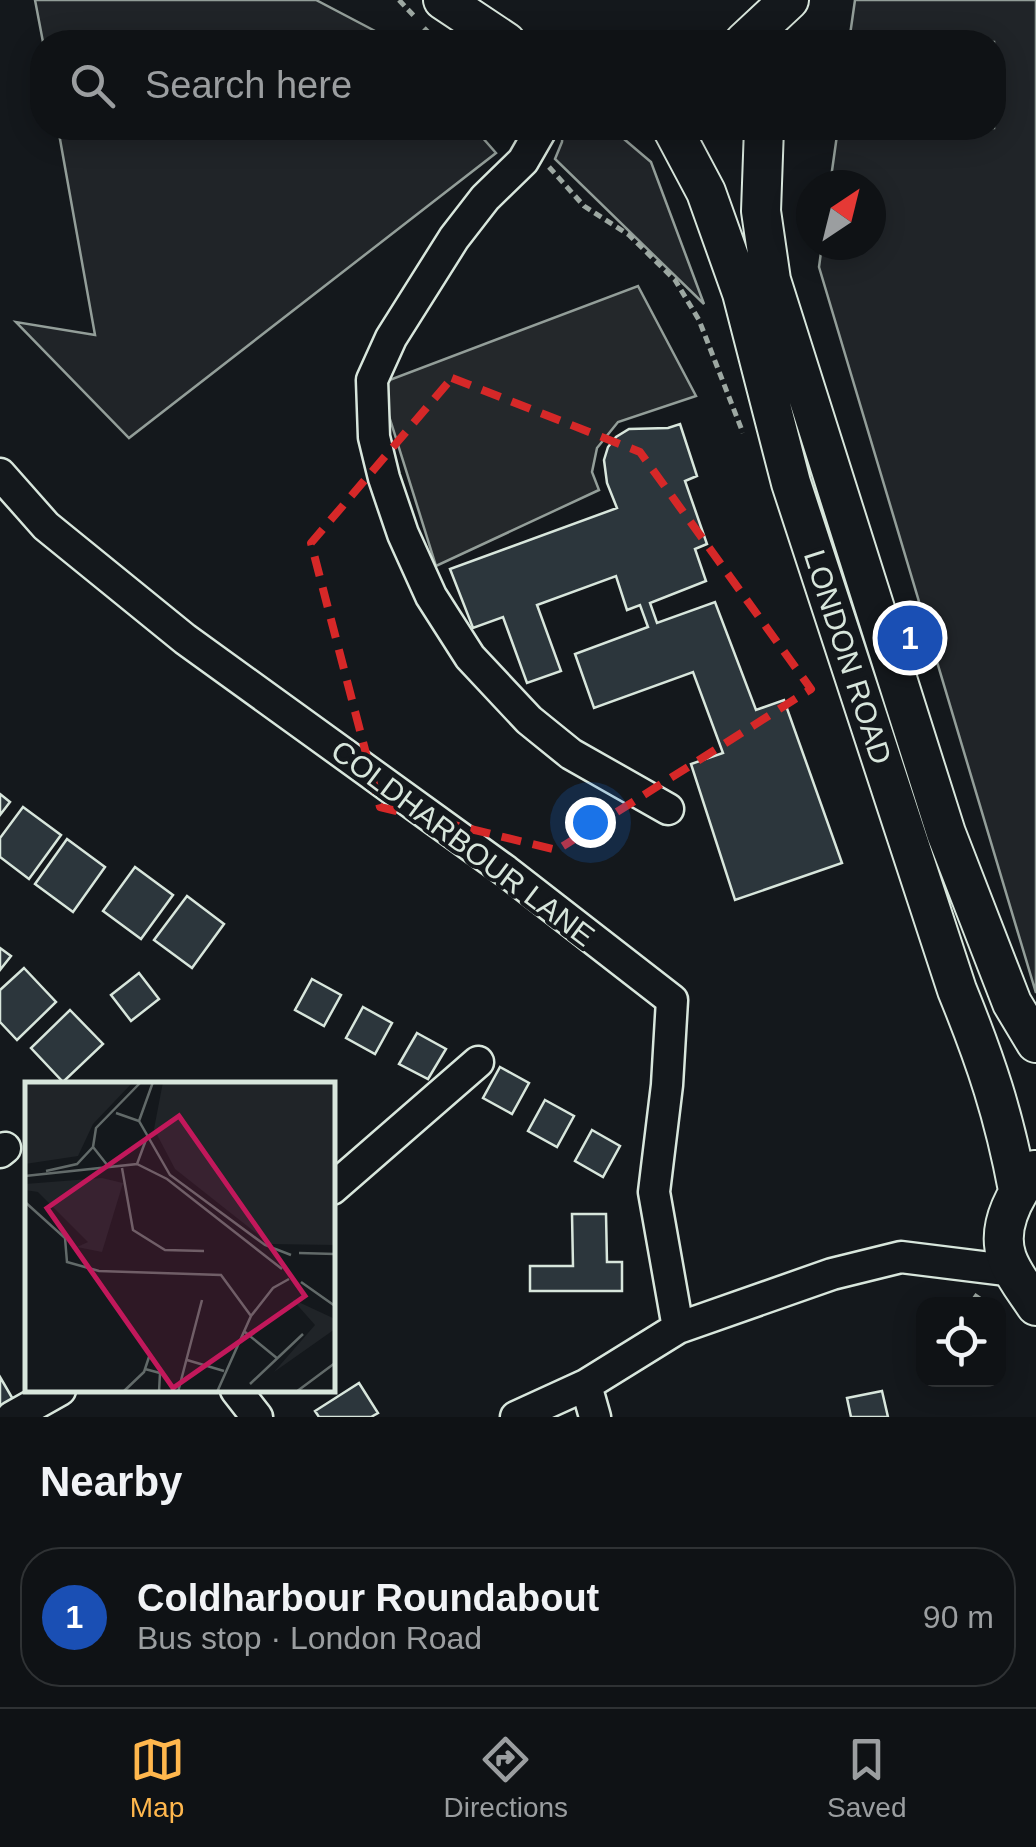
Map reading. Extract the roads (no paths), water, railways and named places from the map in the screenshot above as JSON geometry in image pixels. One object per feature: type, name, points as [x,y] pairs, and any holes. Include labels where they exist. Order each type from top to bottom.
[{"type":"main road","points":[[443,0],[490,25]]},
{"type":"main road","points":[[757,30],[790,0]]},
{"type":"main road","points":[[784,30],[790,0]]},
{"type":"main road","name":"LONDON ROAD","points":[[678,140],[706,192],[742,293],[791,483],[957,990],[1027,1179]]},
{"type":"main road","name":"LONDON ROAD","points":[[764,140],[761,211],[771,280],[946,833],[1012,1003],[1036,1043]]},
{"type":"main road","points":[[1027,1179],[1006,1226],[1006,1258],[998,1269],[1036,1306]]},
{"type":"street","points":[[535,140],[523,161],[485,198],[454,238],[391,338],[372,380],[374,437],[384,478],[430,596],[470,657],[529,720],[571,754],[668,810]]},
{"type":"street","name":"COLDHARBOUR LANE","points":[[0,474],[46,526],[185,639],[506,871],[672,1000],[668,1086],[654,1192],[678,1328]]},
{"type":"street","points":[[335,1185],[478,1062]]},
{"type":"street","points":[[948,1261],[976,1250],[1006,1226]]},
{"type":"street","points":[[516,1417],[586,1385],[678,1328],[832,1274],[901,1257],[998,1269]]},
{"type":"street","points":[[586,1385],[595,1417]]},
{"type":"street","points":[[12,1417],[56,1392]]},
{"type":"street","points":[[238,1392],[258,1417]]},
{"type":"place","name":"Coldharbour Roundabout","points":[[910,638]]}]
